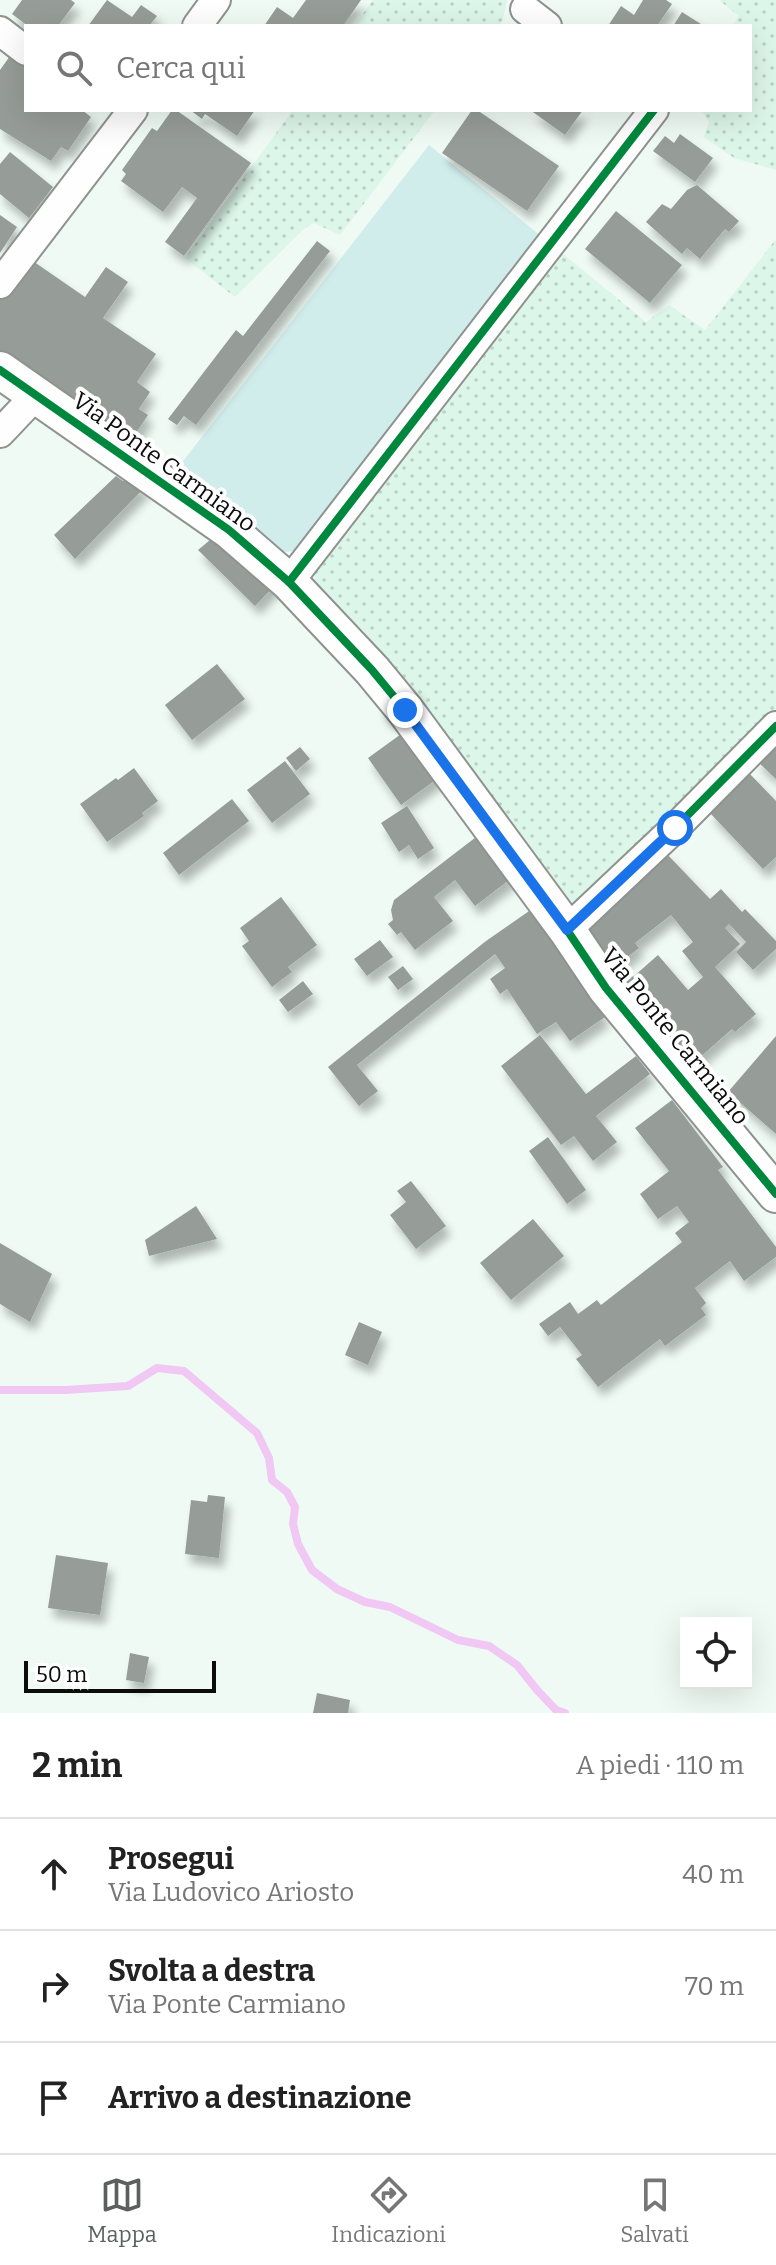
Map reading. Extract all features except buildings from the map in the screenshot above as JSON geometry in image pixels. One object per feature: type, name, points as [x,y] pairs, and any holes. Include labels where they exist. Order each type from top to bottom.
[{"type":"street","points":[[198,24],[216,0]]},
{"type":"street","points":[[525,9],[544,24]]},
{"type":"street","points":[[0,31],[24,49]]},
{"type":"street","points":[[289,582],[652,112]]},
{"type":"street","points":[[0,284],[119,115]]},
{"type":"street","name":"Via Ponte Carmiano","points":[[0,370],[229,530],[289,582],[372,670],[567,930],[606,988],[776,1194]]},
{"type":"street","points":[[0,433],[36,395]]},
{"type":"street","points":[[567,930],[675,828],[776,726]]},
{"type":"green space","points":[[373,0],[507,0],[500,24],[355,24]]},
{"type":"green space","points":[[719,0],[776,0],[776,170],[734,158],[704,137],[709,122],[702,112],[752,112],[752,24],[733,24],[739,16]]},
{"type":"green space","points":[[292,112],[433,112],[340,235],[314,223],[305,228],[235,297],[185,258]]},
{"type":"green space","points":[[776,239],[776,711],[572,915],[363,630],[315,585],[314,566],[556,248],[646,322],[669,305],[705,330]]},
{"type":"shaded area","points":[[429,145],[541,236],[295,551],[274,553],[181,484],[180,465]]},
{"type":"waterway","points":[[0,1390],[128,1386],[157,1368],[184,1371],[257,1433],[269,1458],[272,1480],[287,1492],[295,1507],[293,1524],[298,1544],[312,1570],[337,1589],[365,1602],[390,1607],[458,1640],[489,1646],[517,1665],[556,1710],[565,1713]]},
{"type":"cycle path","points":[[289,582],[652,112]]},
{"type":"cycle path","points":[[0,370],[229,530],[289,582],[372,670],[567,930],[606,988],[776,1194]]},
{"type":"cycle path","points":[[567,930],[675,828],[776,726]]},
{"type":"route","points":[[405,710],[567,930],[675,828]]}]
